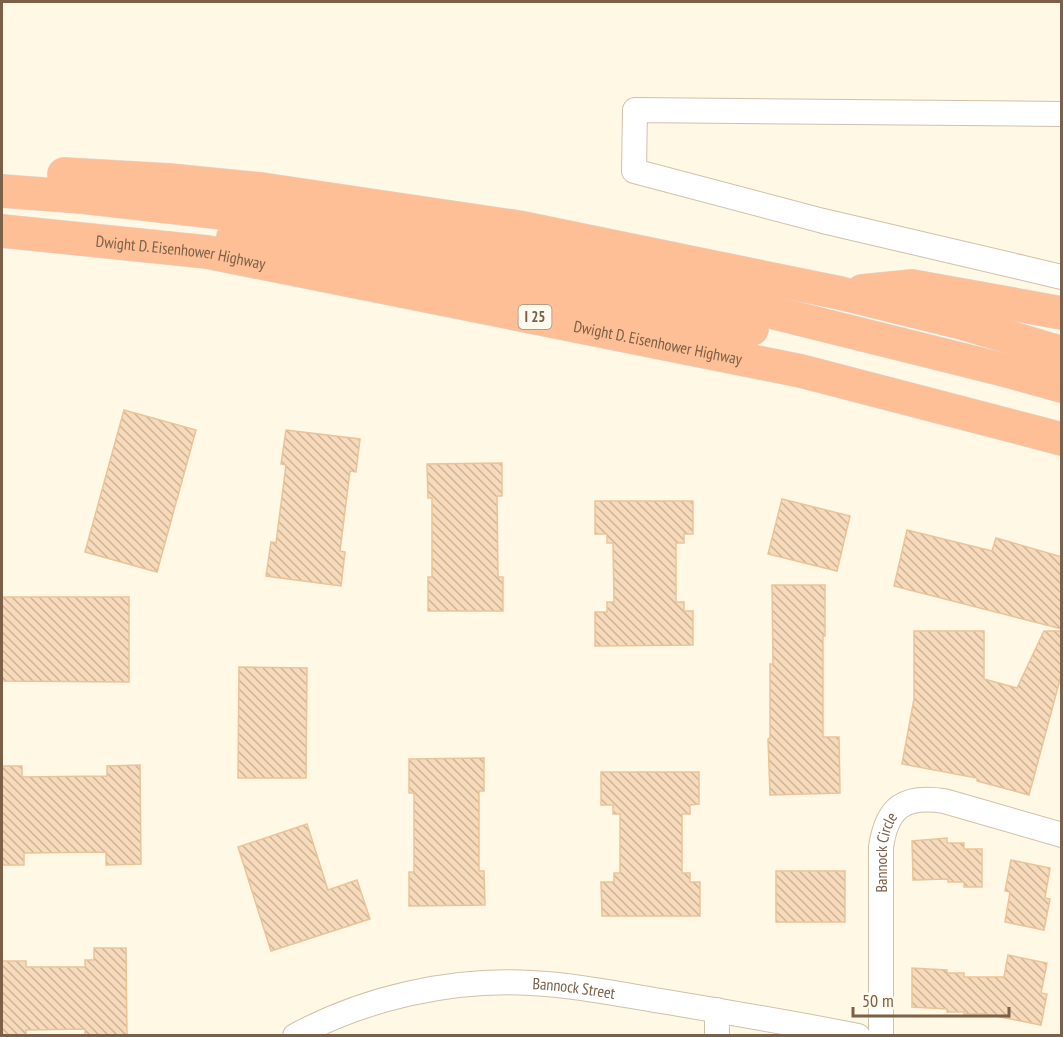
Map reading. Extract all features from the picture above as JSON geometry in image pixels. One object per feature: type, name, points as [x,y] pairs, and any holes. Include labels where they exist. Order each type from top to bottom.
[{"type":"highway","points":[[2,171],[169,180],[273,191],[518,227],[840,293],[962,323],[1062,352]]},
{"type":"highway","points":[[2,191],[82,197],[328,225],[608,272],[1062,386]]},
{"type":"highway","points":[[2,214],[248,238],[346,252],[514,281],[750,329],[1062,409]]},
{"type":"highway","name":"Dwight D. Eisenhower Highway","points":[[2,231],[207,252],[801,371],[1062,439]]},
{"type":"highway","points":[[840,293],[912,286],[1062,313]]},
{"type":"street","points":[[1062,114],[635,110],[634,171],[823,221],[1062,277]]},
{"type":"street","name":"Bannock Circle","points":[[881,1035],[881,847],[884,832],[896,810],[911,800],[944,801],[1062,835]]},
{"type":"street","name":"Bannock Street","points":[[295,1035],[368,1004],[421,992],[482,984],[528,983],[559,985],[858,1035]]},
{"type":"street","points":[[717,1010],[717,1035]]},
{"type":"building","points":[[124,410],[196,430],[157,572],[85,552]]},
{"type":"building","points":[[286,430],[360,439],[356,472],[350,471],[340,551],[345,552],[341,586],[266,576],[271,542],[276,543],[286,465],[281,464]]},
{"type":"building","points":[[502,463],[502,496],[497,496],[498,577],[503,577],[503,611],[428,611],[428,577],[432,577],[432,498],[428,498],[427,464]]},
{"type":"building","points":[[782,499],[850,516],[837,571],[768,554]]},
{"type":"building","points":[[595,501],[693,501],[693,534],[684,534],[684,543],[676,543],[676,602],[684,602],[684,611],[693,611],[693,645],[595,646],[595,612],[607,612],[607,602],[614,602],[613,543],[607,543],[607,534],[595,534]]},
{"type":"building","points":[[907,530],[992,551],[996,538],[1062,557],[1062,629],[894,586]]},
{"type":"building","points":[[772,585],[825,585],[823,737],[839,737],[840,793],[770,795],[768,739],[770,738],[770,664],[773,664]]},
{"type":"building","points":[[2,597],[129,597],[129,682],[2,681]]},
{"type":"building","points":[[914,631],[984,631],[984,679],[1017,688],[1044,631],[1062,631],[1062,672],[1029,795],[977,781],[977,778],[902,764],[914,699]]},
{"type":"building","points":[[239,667],[307,668],[306,778],[238,778]]},
{"type":"building","points":[[484,758],[484,791],[479,791],[479,871],[484,871],[485,905],[409,906],[409,872],[414,872],[414,793],[409,793],[409,759]]},
{"type":"building","points":[[140,765],[141,864],[106,865],[106,852],[24,853],[24,865],[2,865],[2,766],[22,766],[22,777],[107,776],[107,766]]},
{"type":"building","points":[[601,772],[699,772],[699,804],[690,805],[690,814],[682,814],[682,873],[690,873],[690,882],[700,882],[700,916],[602,916],[601,882],[614,882],[614,873],[620,873],[620,814],[613,814],[613,805],[601,805]]},
{"type":"building","points":[[307,824],[328,890],[357,880],[370,919],[271,951],[238,847]]},
{"type":"building","points":[[947,838],[947,843],[964,843],[964,849],[982,849],[982,887],[964,887],[964,882],[948,882],[948,879],[913,880],[912,841]]},
{"type":"building","points":[[1011,860],[1050,868],[1045,898],[1050,899],[1044,930],[1005,922],[1010,892],[1005,891]]},
{"type":"building","points":[[776,871],[845,871],[845,922],[776,922]]},
{"type":"building","points":[[94,948],[126,948],[127,1035],[85,1035],[85,1029],[26,1030],[26,1035],[2,1035],[2,961],[26,961],[26,967],[85,967],[85,960],[94,960]]},
{"type":"building","points":[[1008,955],[1047,963],[1041,993],[1047,994],[1041,1025],[985,1014],[964,1014],[964,1012],[947,1012],[947,1009],[912,1007],[912,968],[947,970],[947,973],[964,973],[964,977],[1004,977]]}]
